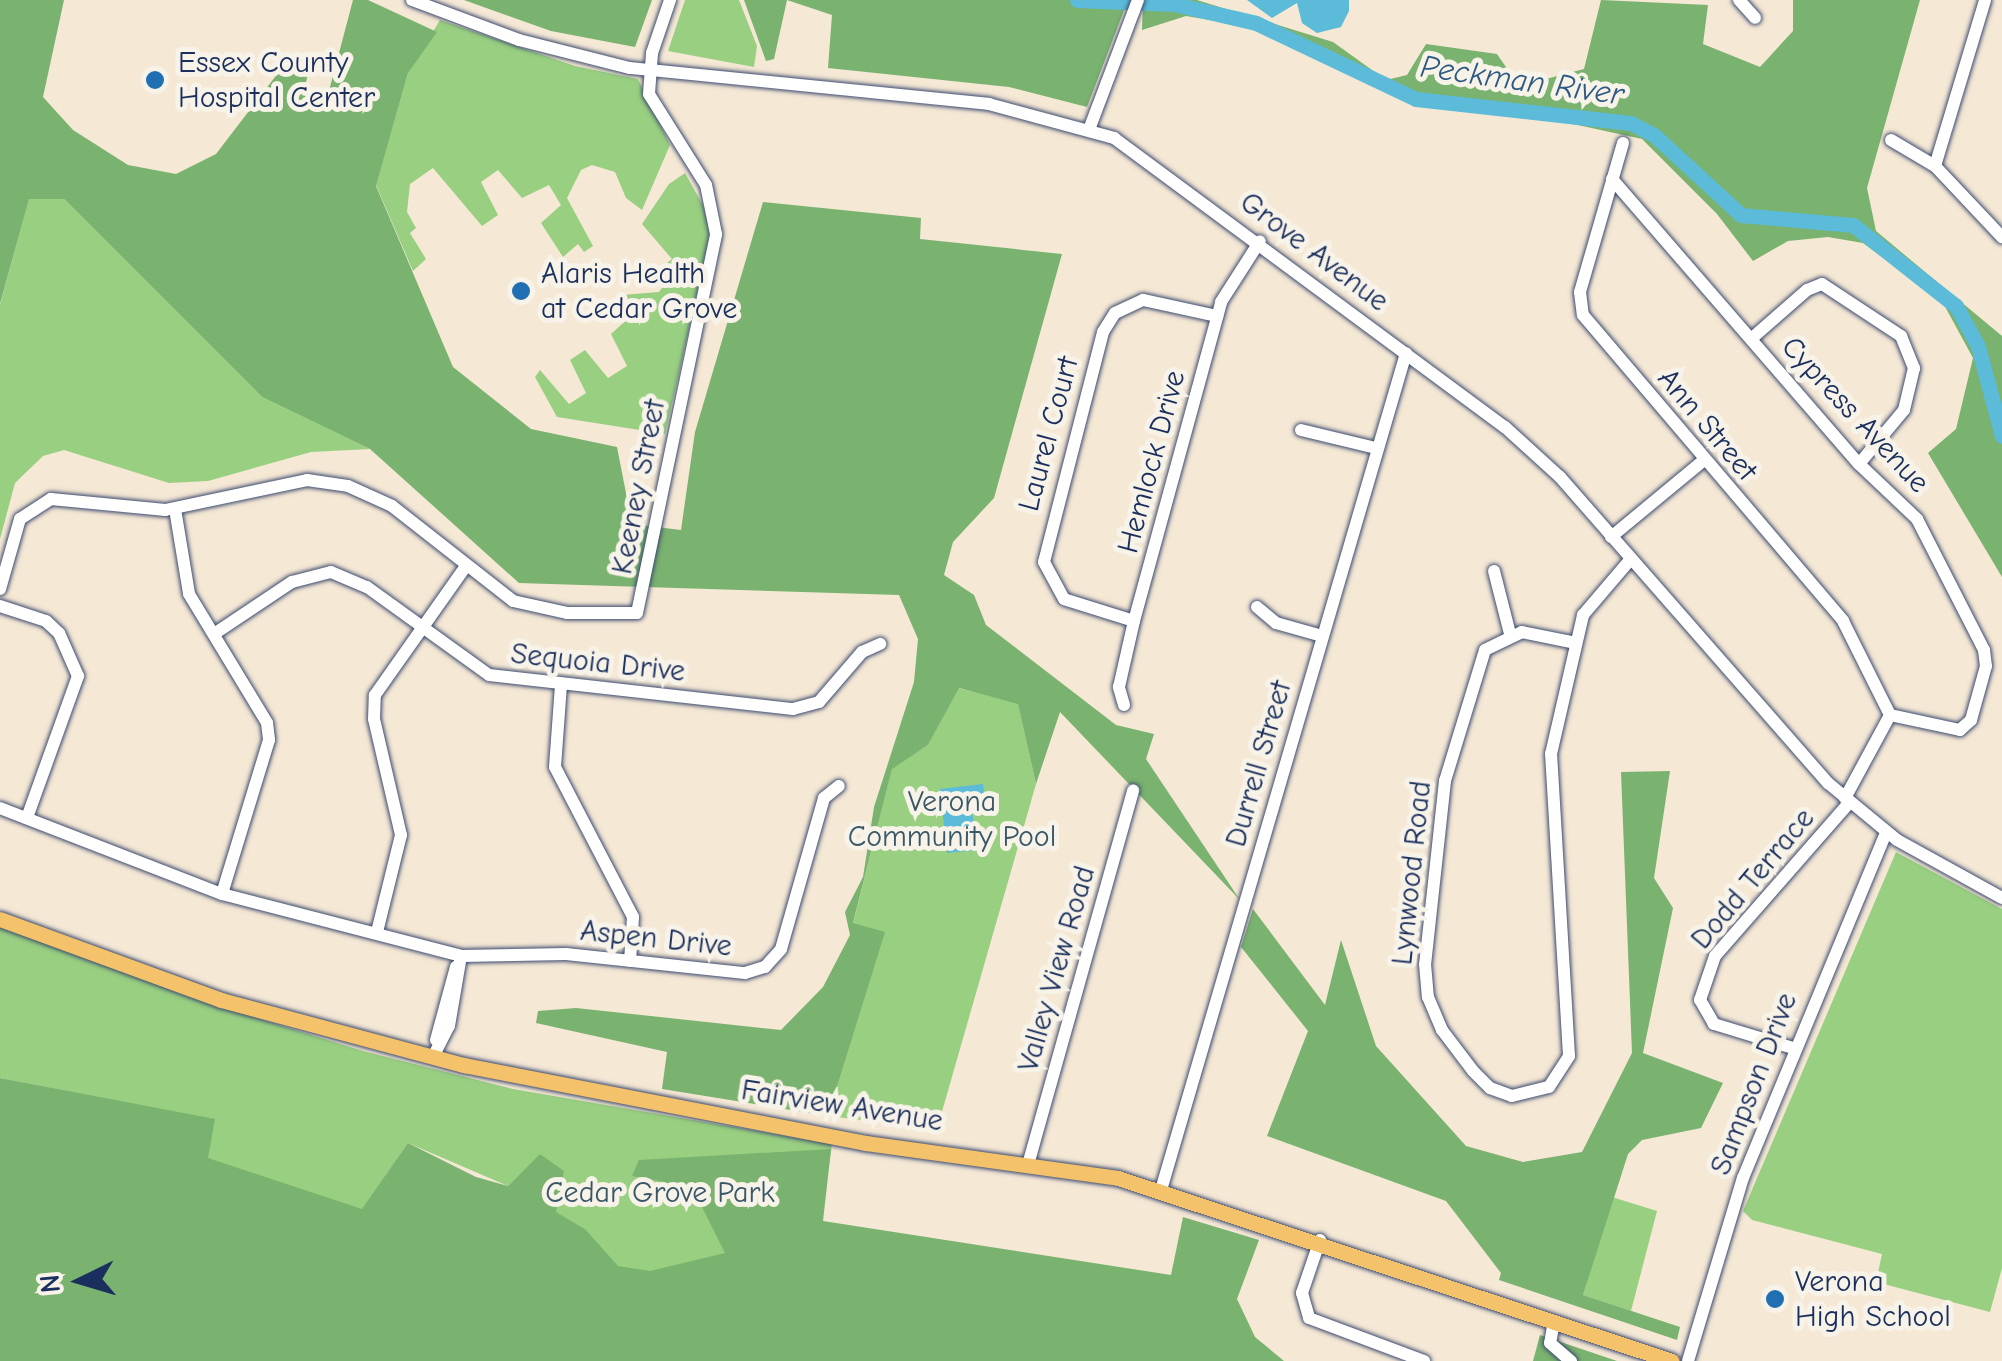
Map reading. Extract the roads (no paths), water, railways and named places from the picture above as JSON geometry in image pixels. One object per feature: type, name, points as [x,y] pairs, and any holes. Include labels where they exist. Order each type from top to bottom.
[{"type":"main road","name":"Fairview Avenue","points":[[0,918],[221,1000],[433,1057],[866,1142],[1029,1161],[1162,1190],[1672,1361]]},
{"type":"street","name":"Grove Avenue","points":[[412,0],[549,49],[649,70],[989,104],[1090,127],[1260,241],[1505,427],[1611,537],[1795,752],[1886,833],[2002,898]]},
{"type":"street","points":[[649,70],[670,0]]},
{"type":"street","points":[[1090,127],[1138,0]]},
{"type":"street","points":[[1739,0],[1755,18]]},
{"type":"street","points":[[1935,166],[1985,0],[2002,5]]},
{"type":"street","name":"Keeney Street","points":[[0,588],[20,519],[38,504],[86,497],[150,510],[176,508],[285,483],[338,484],[392,506],[513,601],[567,614],[637,613],[716,224],[706,185],[653,106],[649,70]]},
{"type":"street","points":[[1891,140],[1935,166],[2002,237]]},
{"type":"street","name":"Ann Street","points":[[1623,143],[1580,292],[1581,310],[1842,622],[1890,715]]},
{"type":"street","name":"Cypress Avenue","points":[[1612,179],[1859,464],[1917,519],[1986,656],[1964,728],[1951,731],[1890,715]]},
{"type":"street","name":"Hemlock Drive","points":[[1124,705],[1118,687],[1217,316],[1228,286],[1260,241]]},
{"type":"street","points":[[1751,339],[1806,290],[1822,284],[1901,336],[1914,368],[1904,410],[1859,464]]},
{"type":"street","name":"Laurel Court","points":[[1134,621],[1064,599],[1044,562],[1102,332],[1122,308],[1142,300],[1217,316]]},
{"type":"street","name":"Durrell Street","points":[[1162,1190],[1406,353]]},
{"type":"street","points":[[1301,430],[1376,448]]},
{"type":"street","points":[[1611,537],[1704,460]]},
{"type":"street","points":[[176,508],[182,575],[267,723],[269,740],[222,894]]},
{"type":"street","name":"Lynwood Road","points":[[1510,634],[1490,644],[1477,662],[1445,781],[1424,975],[1442,1030],[1484,1084],[1512,1096],[1549,1087],[1570,1048],[1550,754],[1586,608],[1630,560]]},
{"type":"street","points":[[377,932],[400,835],[374,701],[379,683],[466,566]]},
{"type":"street","points":[[1494,571],[1510,634],[1576,643]]},
{"type":"street","name":"Sequoia Drive","points":[[214,634],[312,573],[349,577],[482,673],[561,685],[804,708],[823,698],[862,652],[880,644]]},
{"type":"street","points":[[0,606],[46,621],[59,633],[78,676],[27,818]]},
{"type":"street","points":[[1257,608],[1276,622],[1322,636]]},
{"type":"street","points":[[561,685],[556,766],[630,908],[630,961]]},
{"type":"street","points":[[1848,800],[1890,715]]},
{"type":"street","name":"Aspen Drive","points":[[0,808],[222,894],[461,956],[566,954],[745,973],[770,963],[781,948],[824,798],[839,786]]},
{"type":"street","name":"Valley View Road","points":[[1029,1161],[1133,790]]},
{"type":"street","name":"Dodd Terrace","points":[[1793,1048],[1714,1024],[1700,1000],[1715,956],[1848,800]]},
{"type":"street","name":"Sampson Drive","points":[[1688,1361],[1743,1178],[1793,1048],[1886,833]]},
{"type":"street","points":[[433,1057],[461,956]]},
{"type":"street","points":[[1320,1240],[1302,1293],[1310,1318],[1424,1361]]},
{"type":"street","points":[[1554,1320],[1550,1342],[1571,1361]]},
{"type":"water","points":[[1247,0],[1349,0],[1349,11],[1341,27],[1317,33],[1302,23],[1297,3],[1272,18]]},
{"type":"water","points":[[983,784],[985,801],[971,803],[977,850],[947,853],[940,789]]},
{"type":"waterway","name":"Peckman River","points":[[1077,0],[1174,4],[1256,23],[1416,99],[1631,123],[1654,135],[1741,215],[1853,225],[1956,306],[1978,346],[2002,436]]},
{"type":"place","name":"Essex County Hospital Center","points":[[155,80]]},
{"type":"place","name":"Alaris Health at Cedar Grove","points":[[521,291]]},
{"type":"place","name":"Verona High School","points":[[1775,1299]]},
{"type":"park label","name":"Verona Community Pool","points":[[952,819]]},
{"type":"park label","name":"Cedar Grove Park","points":[[660,1193]]}]
